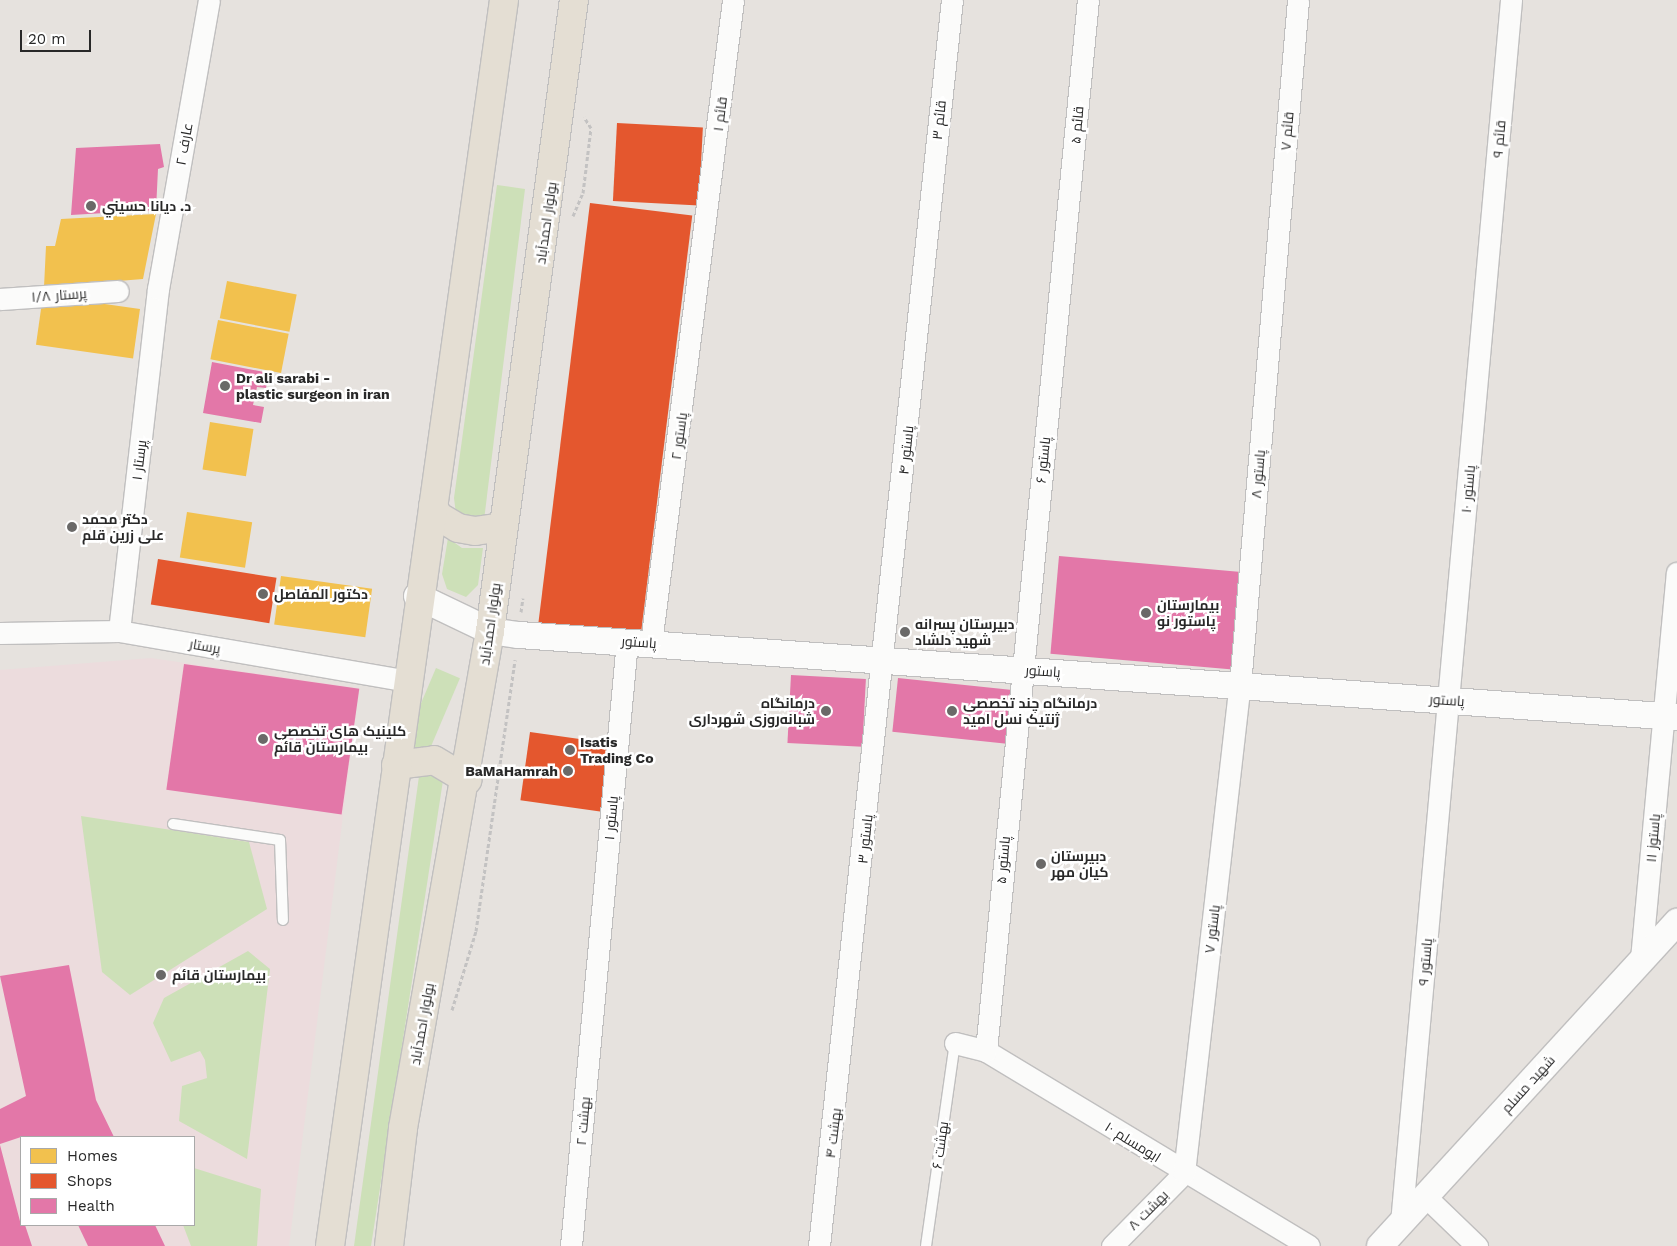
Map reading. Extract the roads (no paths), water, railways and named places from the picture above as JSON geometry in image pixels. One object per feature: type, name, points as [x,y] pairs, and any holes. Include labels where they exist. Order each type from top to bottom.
[{"type":"main road","points":[[330,1246],[408,682],[418,596],[433,506],[504,0]]},
{"type":"main road","name":"بولوار احمدآباد","points":[[389,1246],[403,1128],[467,780],[490,631],[574,0]]},
{"type":"main road","points":[[433,506],[438,516],[458,528],[475,532],[504,527]]},
{"type":"main road","points":[[396,764],[434,760],[467,780]]},
{"type":"street","name":"عارف ۲","points":[[158,288],[209,0]]},
{"type":"street","name":"قائم ۱","points":[[706,228],[733,0]]},
{"type":"street","name":"قائم ۳","points":[[927,240],[952,0]]},
{"type":"street","name":"قائم ۵","points":[[1066,250],[1088,0]]},
{"type":"street","name":"قائم ۷","points":[[1276,263],[1298,0]]},
{"type":"street","name":"قائم ۹","points":[[1487,278],[1511,0]]},
{"type":"street","name":"پاستور ۲","points":[[639,642],[706,228]]},
{"type":"street","name":"پاستور ۴","points":[[884,660],[927,240]]},
{"type":"street","name":"پاستور ۶","points":[[1020,670],[1066,250]]},
{"type":"street","name":"پاستور ۸","points":[[1240,685],[1276,263]]},
{"type":"street","name":"پاستور ۱۰","points":[[1449,700],[1487,278]]},
{"type":"street","name":"پرستار ۱","points":[[119,630],[158,288]]},
{"type":"street","name":"پرستار ۱/۸","points":[[0,299],[118,291]]},
{"type":"street","name":"پاستوز ۱۱","points":[[1641,959],[1670,717],[1677,573]]},
{"type":"street","name":"پاستور","points":[[418,596],[490,631],[1670,717]]},
{"type":"street","name":"پرستار","points":[[0,633],[119,630],[408,682]]},
{"type":"street","name":"پاستور ۱","points":[[594,996],[639,642]]},
{"type":"street","name":"پاستور ۳","points":[[846,1019],[884,660]]},
{"type":"street","name":"پاستور ۵","points":[[986,1051],[1020,670]]},
{"type":"street","name":"پاستور ۷","points":[[1184,1174],[1240,685]]},
{"type":"street","name":"پاستور ۹","points":[[1401,1223],[1449,700]]},
{"type":"street","name":"شهید مسلم","points":[[1380,1246],[1641,959],[1677,922]]},
{"type":"street","name":"بهشت ۲","points":[[570,1246],[594,996]]},
{"type":"street","name":"بهشت ۴","points":[[819,1246],[846,1019]]},
{"type":"street","name":"ابومسلم ۱۰","points":[[955,1043],[986,1051],[1184,1174],[1309,1246]]},
{"type":"street","name":"بهشت ۸","points":[[1112,1246],[1184,1174]]},
{"type":"street","points":[[1426,1197],[1477,1246]]},
{"type":"lane","points":[[173,824],[280,840],[283,920]]},
{"type":"lane","name":"بهشت ۶","points":[[926,1246],[955,1043]]},
{"type":"place","name":"د. ديانا حسيني","points":[[91,206]]},
{"type":"place","name":"Dr ali sarabi - plastic surgeon in iran","points":[[225,386]]},
{"type":"place","name":"دکتر محمد علی زرین قلم","points":[[72,527]]},
{"type":"place","name":"دكتور المفاصل","points":[[263,594]]},
{"type":"place","name":"بیمارستان پاستور نو","points":[[1146,613]]},
{"type":"place","name":"دبیرستان پسرانه شهید دلشاد","points":[[905,632]]},
{"type":"place","name":"درمانگاه شبانه‌روزی شهرداری","points":[[826,711]]},
{"type":"place","name":"درمانگاه چند تخصصی ژنتیک نسل امید","points":[[952,711]]},
{"type":"place","name":"کلینیک های تخصصی بیمارستان قائم","points":[[263,739]]},
{"type":"place","name":"Isatis Trading Co","points":[[570,750]]},
{"type":"place","name":"BaMaHamrah","points":[[568,771]]},
{"type":"place","name":"دبیرستان کیان مهر","points":[[1041,864]]},
{"type":"place","name":"بیمارستان قائم","points":[[161,975]]}]
